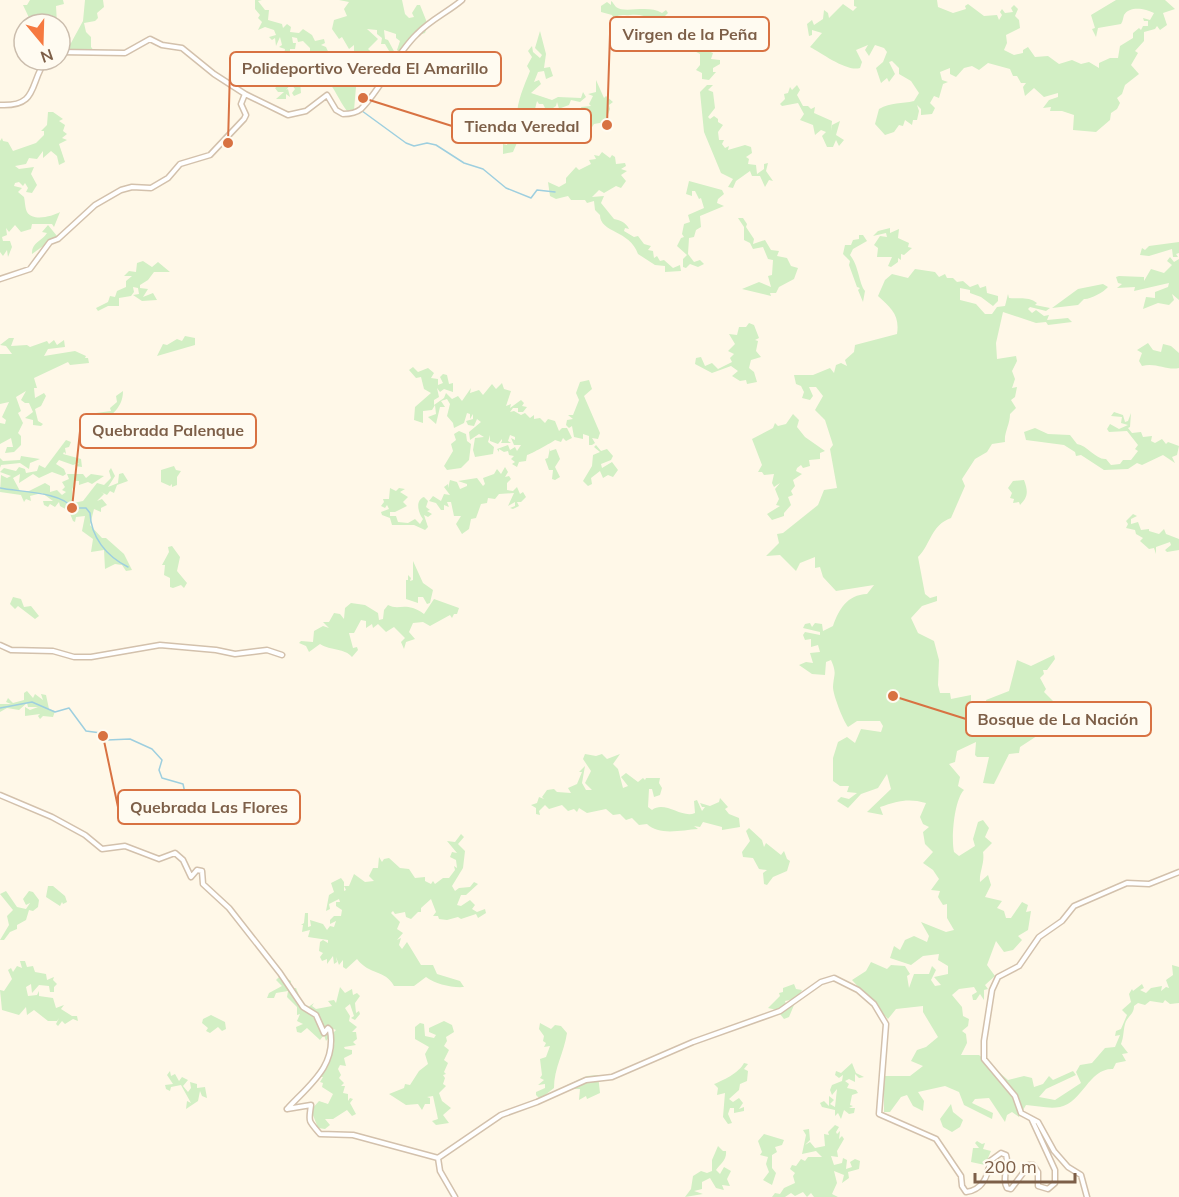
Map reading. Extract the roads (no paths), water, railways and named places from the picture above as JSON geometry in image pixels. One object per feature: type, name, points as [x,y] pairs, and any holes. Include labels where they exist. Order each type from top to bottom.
[{"type":"street","points":[[72,52],[125,53],[150,39],[162,45],[182,48],[214,74],[245,94],[288,115],[306,111],[327,95],[336,110],[343,114],[360,110],[401,50],[419,31],[462,0]]},
{"type":"street","points":[[0,105],[18,104],[30,96],[38,72]]},
{"type":"street","points":[[0,279],[30,269],[50,242],[58,239],[95,205],[132,187],[151,188],[168,178],[180,164],[210,155],[244,119],[246,115],[241,104],[245,94]]},
{"type":"street","points":[[0,645],[11,650],[53,651],[74,657],[92,657],[160,645],[235,654],[273,650],[282,655]]},
{"type":"street","points":[[0,795],[52,817],[86,835],[102,849],[125,846],[159,859],[175,853],[183,860],[190,877],[200,870],[203,884],[229,908],[280,973],[303,1007],[316,1015],[324,1033],[328,1028],[330,1030],[332,1053],[322,1070],[287,1109],[311,1105],[308,1113],[309,1120],[320,1134],[353,1135],[438,1158],[501,1115],[586,1080],[612,1077],[693,1042],[780,1011],[821,982],[834,978],[858,990],[873,1004],[886,1024],[879,1114],[936,1139],[961,1176],[962,1186],[966,1192],[976,1189],[988,1176],[990,1161],[1001,1153],[1006,1155],[1008,1161],[1004,1179],[1007,1188],[1011,1189],[1016,1185],[1029,1166],[1033,1165],[1038,1172],[1038,1186],[1048,1189],[1055,1183],[1055,1170],[1032,1120]]},
{"type":"street","points":[[1087,1197],[1081,1175],[1068,1167],[1054,1151],[1046,1131],[1038,1122],[1022,1113],[1015,1095],[984,1059],[986,1025],[992,990],[998,977],[1019,966],[1039,937],[1062,921],[1074,906],[1127,883],[1149,884],[1179,872]]},
{"type":"street","points":[[438,1158],[440,1171],[455,1197]]},
{"type":"waterway","points":[[358,108],[406,143],[414,146],[427,143],[436,145],[464,163],[483,169],[506,188],[531,198],[537,190],[555,192]]},
{"type":"waterway","points":[[0,488],[40,493],[60,499],[72,508],[86,508],[90,513],[93,530],[101,545],[120,563],[128,567]]},
{"type":"waterway","points":[[0,708],[32,702],[55,712],[69,708],[86,731],[101,733],[107,740],[130,739],[152,749],[162,760],[159,770],[162,778],[183,784],[185,793]]},
{"type":"place","name":"Tienda Veredal","points":[[363,98]]},
{"type":"place","name":"Virgen de la Peña","points":[[607,125]]},
{"type":"place","name":"Polideportivo Vereda El Amarillo","points":[[228,143]]},
{"type":"place","name":"Quebrada Palenque","points":[[72,508]]},
{"type":"place","name":"Bosque de La Nación","points":[[893,696]]},
{"type":"place","name":"Quebrada Las Flores","points":[[103,736]]}]
